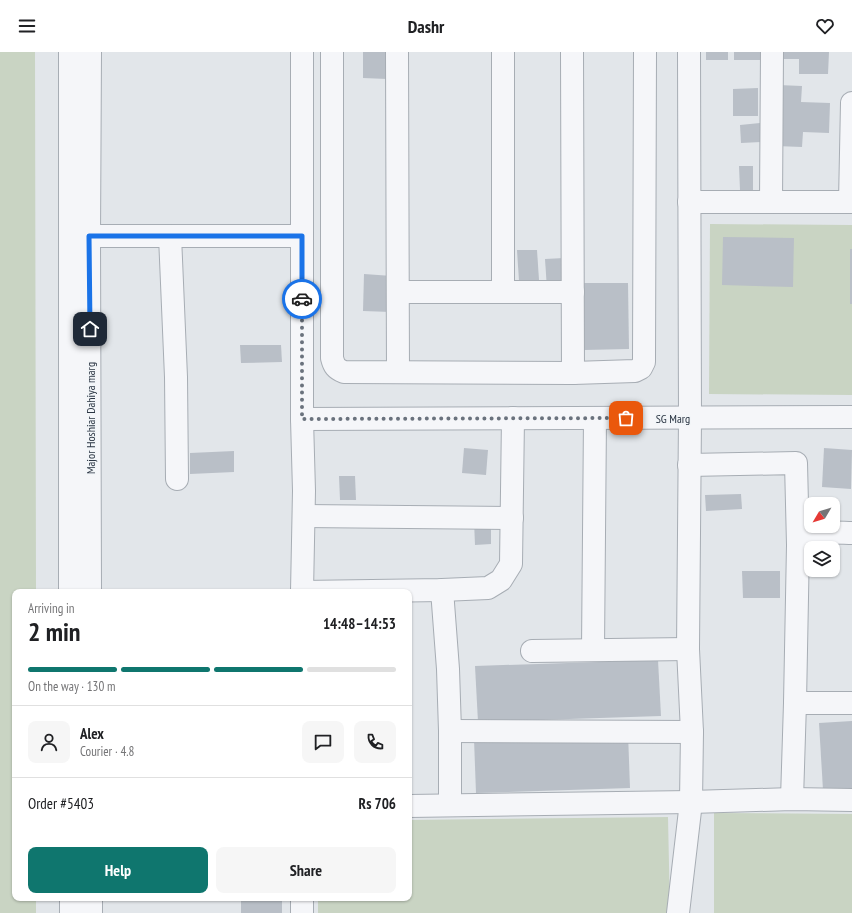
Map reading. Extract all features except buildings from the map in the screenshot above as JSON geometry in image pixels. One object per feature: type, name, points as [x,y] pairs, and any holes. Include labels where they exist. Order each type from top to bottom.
[{"type":"street","name":"Major Hoshiar Dahiya marg","points":[[70,52],[79,236],[90,589]]},
{"type":"street","name":"Major Hoshiar Dahiya marg","points":[[70,589],[79,236],[90,52]]},
{"type":"street","points":[[302,52],[302,419],[304,492],[302,589]]},
{"type":"street","points":[[332,52],[333,365],[338,370],[344,372],[573,373],[635,371],[642,368],[644,362],[645,52]]},
{"type":"street","points":[[397,52],[398,372]]},
{"type":"street","points":[[503,52],[503,292]]},
{"type":"street","points":[[572,52],[573,373]]},
{"type":"street","points":[[678,913],[691,802],[692,732],[688,649],[690,418],[688,52]]},
{"type":"street","points":[[771,202],[772,52]]},
{"type":"street","points":[[688,202],[851,202],[852,103]]},
{"type":"street","points":[[79,236],[170,236],[302,246],[332,256]]},
{"type":"street","points":[[170,236],[176,377],[177,479]]},
{"type":"street","points":[[398,292],[573,292]]},
{"type":"street","name":"SG Marg","points":[[302,419],[852,417]]},
{"type":"street","points":[[412,590],[488,588],[501,580],[511,564],[513,418]]},
{"type":"street","points":[[593,650],[595,418]]},
{"type":"street","points":[[689,465],[796,463],[798,545],[792,799]]},
{"type":"street","points":[[304,516],[512,518]]},
{"type":"street","points":[[798,545],[801,538],[815,533],[852,533]]},
{"type":"street","points":[[442,590],[448,669],[450,805]]},
{"type":"street","points":[[532,651],[688,649]]},
{"type":"street","points":[[795,703],[852,703]]},
{"type":"street","points":[[450,730],[692,732]]},
{"type":"street","points":[[412,806],[792,799],[852,800]]},
{"type":"street","points":[[71,901],[71,913]]},
{"type":"street","points":[[91,901],[92,913]]},
{"type":"street","points":[[302,901],[302,913]]},
{"type":"green space","points":[[0,52],[35,52],[36,589],[12,589],[12,901],[36,901],[36,913],[0,913]]},
{"type":"green space","points":[[710,224],[852,225],[852,395],[709,394]]},
{"type":"green space","points":[[714,813],[852,814],[852,913],[714,913]]},
{"type":"green space","points":[[668,817],[670,913],[318,913],[318,901],[412,901],[412,820]]},
{"type":"way so far","points":[[302,299],[302,419],[626,418]]},
{"type":"route","points":[[90,329],[89,236],[302,236],[302,299]]}]
